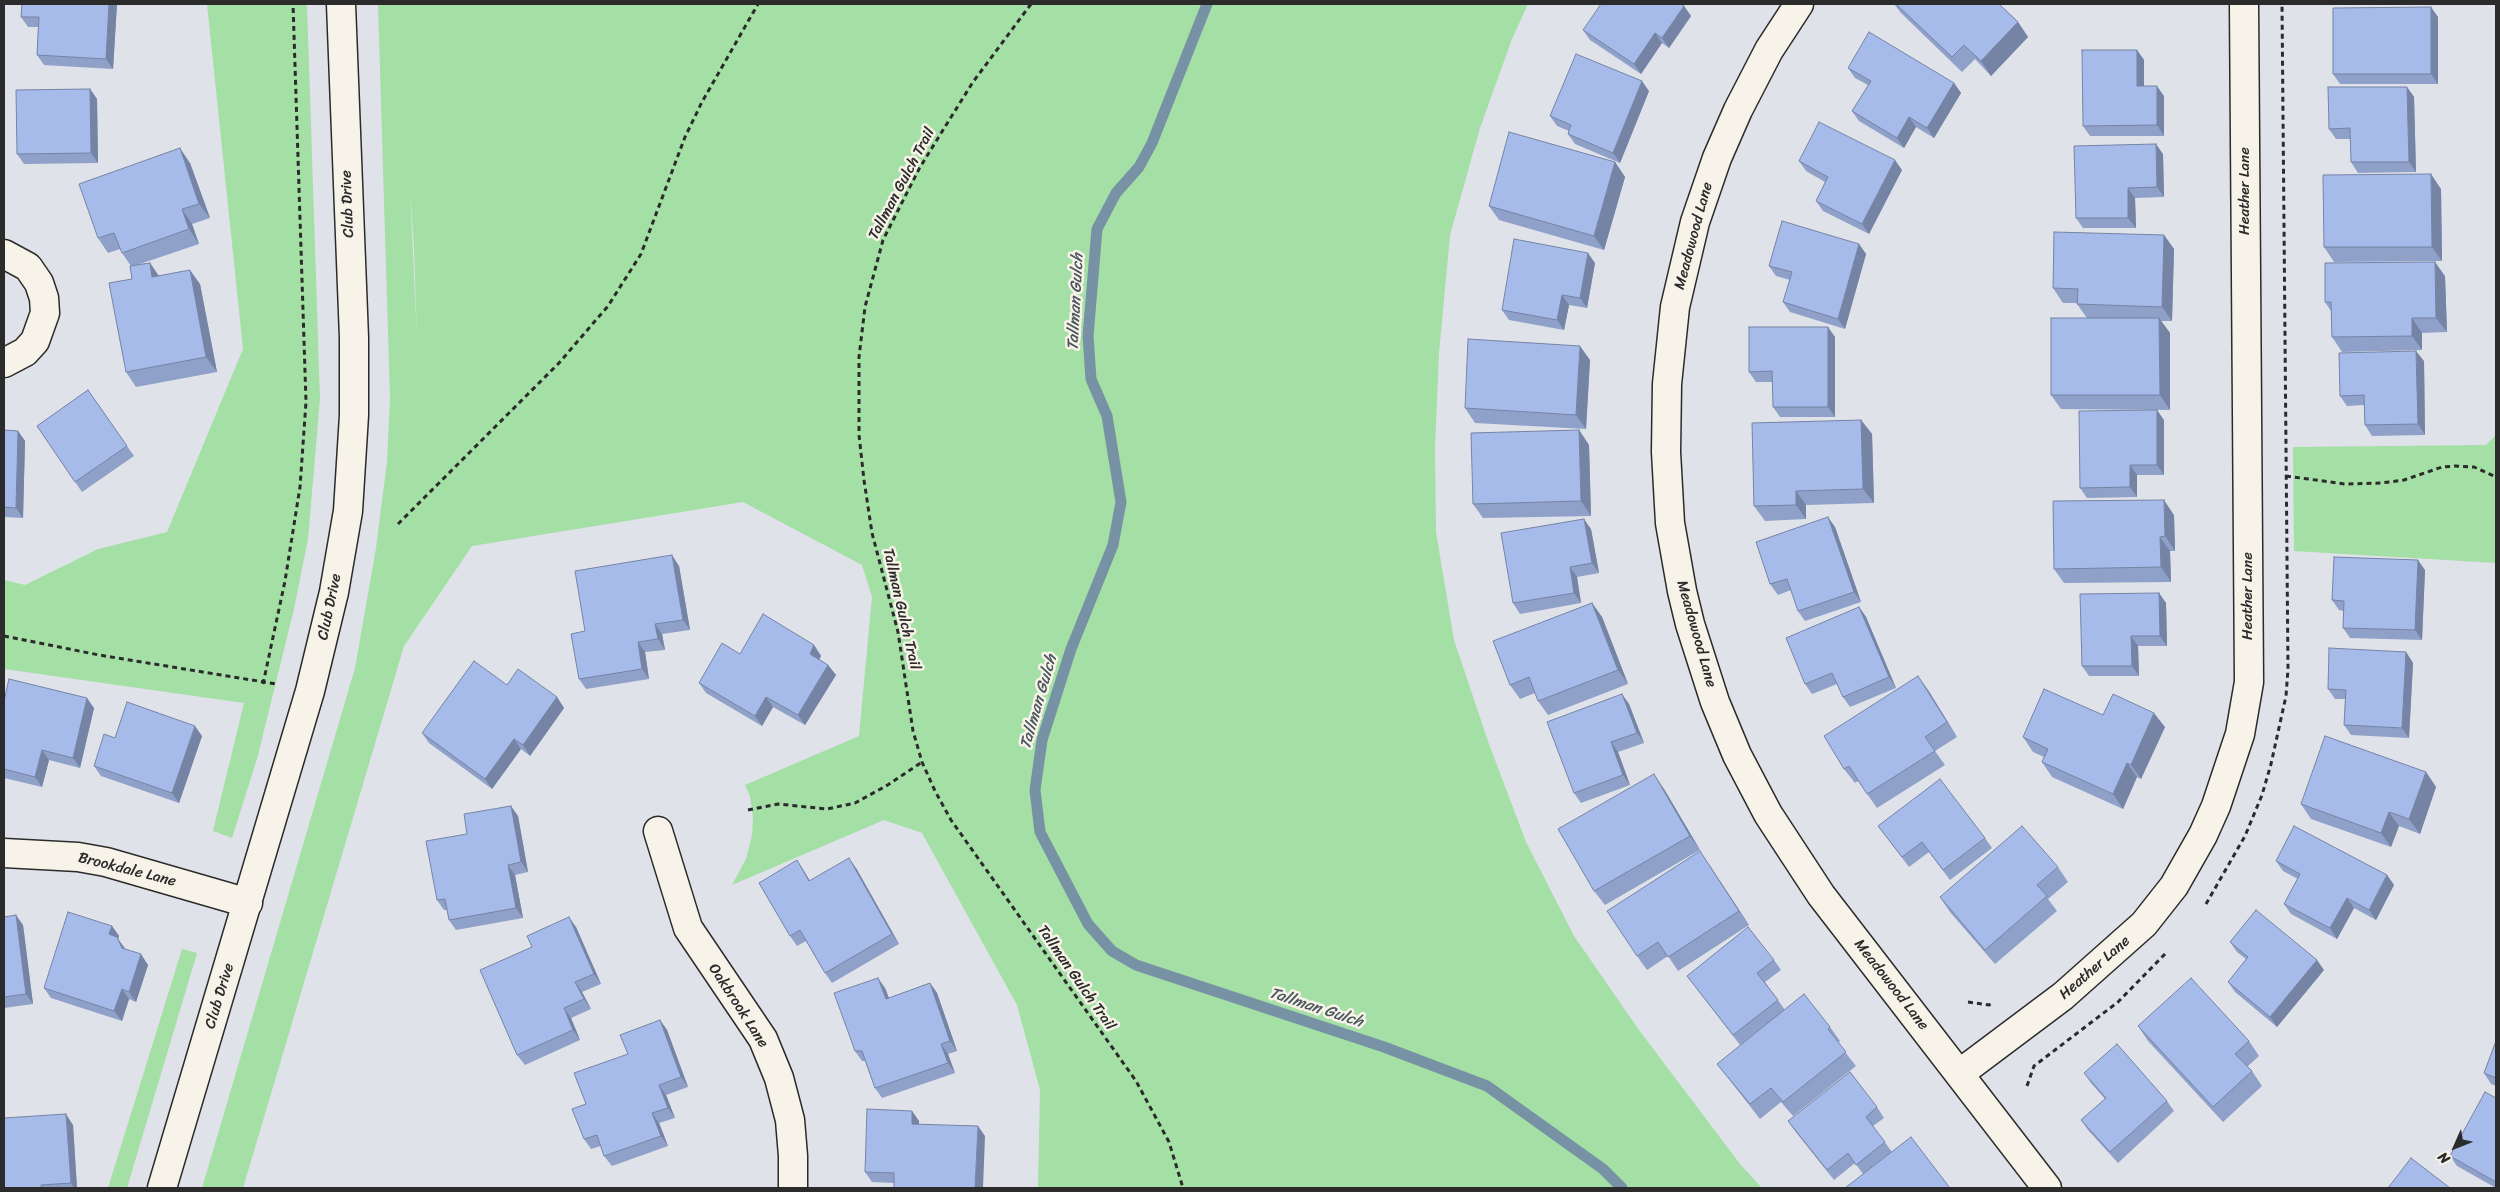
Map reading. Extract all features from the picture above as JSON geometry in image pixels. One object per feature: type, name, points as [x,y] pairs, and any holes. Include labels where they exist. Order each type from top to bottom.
[{"type":"street","name":"Club Drive","points":[[162,1188],[310,691],[334,592],[348,511],[354,415],[354,338],[341,4]]},
{"type":"street","name":"Meadowood Lane","points":[[1799,4],[1769,50],[1738,110],[1717,158],[1693,230],[1675,307],[1667,384],[1666,452],[1670,523],[1682,591],[1701,659],[1716,702],[1753,787],[1801,867],[2047,1188]]},
{"type":"street","name":"Heather Lane","points":[[1959,1074],[2063,996],[2144,924],[2174,886],[2203,835],[2226,781],[2240,734],[2249,682],[2244,4]]},
{"type":"street","points":[[4,254],[28,267],[39,283],[44,298],[45,313],[35,341],[25,352],[4,363]]},
{"type":"street","name":"Oakbrook Lane","points":[[658,831],[688,928],[763,1039],[780,1078],[790,1120],[793,1188]]},
{"type":"street","name":"Brookdale Lane","points":[[4,853],[78,857],[106,862],[248,903]]},
{"type":"path","points":[[263,684],[285,581],[300,486],[306,402],[293,4]]},
{"type":"path","points":[[398,524],[559,364],[608,306],[641,254],[685,137],[702,102],[758,4]]},
{"type":"path","name":"Tallman Gulch Trail","points":[[1031,4],[973,82],[919,169],[883,240],[865,307],[859,357],[858,396],[864,480],[872,533],[898,632],[913,731],[922,762],[950,820],[1136,1081],[1169,1142],[1183,1188]]},
{"type":"path","points":[[2286,476],[2345,484],[2381,483],[2404,480],[2442,467],[2455,466],[2474,467],[2496,477]]},
{"type":"path","points":[[4,636],[263,684],[277,684]]},
{"type":"path","points":[[748,810],[778,804],[827,809],[855,803],[886,786],[922,762]]},
{"type":"path","points":[[1968,1002],[1989,1005],[1997,1000]]},
{"type":"green space","points":[[207,4],[307,4],[320,399],[308,539],[294,609],[257,759],[232,838],[213,831],[244,703],[4,669],[4,580],[25,585],[98,549],[167,532],[243,349]]},
{"type":"green space","points":[[378,4],[1528,4],[1512,39],[1480,128],[1450,235],[1439,353],[1435,448],[1436,532],[1454,640],[1489,744],[1526,842],[1574,936],[1639,1030],[1740,1164],[1762,1188],[1038,1188],[1040,1090],[1017,1005],[922,833],[884,820],[732,885],[746,859],[752,835],[753,818],[750,796],[745,785],[859,736],[872,597],[862,565],[743,502],[472,546],[404,646],[243,1188],[202,1188],[355,668],[376,548],[387,462],[390,398]],"holes":[[[410,189],[414,247],[417,339]]]},
{"type":"green space","points":[[2496,435],[2496,563],[2294,551],[2293,447],[2486,445]]},
{"type":"green space","points":[[182,949],[197,953],[127,1188],[108,1188]]},
{"type":"building","points":[[22,4],[109,4],[106,59],[37,55],[39,17],[21,17]]},
{"type":"building","points":[[1601,4],[1681,4],[1684,6],[1662,38],[1655,33],[1634,64],[1583,30]]},
{"type":"building","points":[[1896,4],[1999,4],[2018,22],[1981,61],[1964,45],[1952,57]]},
{"type":"building","points":[[2431,7],[2431,74],[2333,74],[2333,8]]},
{"type":"building","points":[[1869,32],[1954,83],[1927,128],[1909,117],[1897,138],[1852,111],[1871,81],[1848,68]]},
{"type":"building","points":[[2082,50],[2137,50],[2137,86],[2157,86],[2157,125],[2083,126]]},
{"type":"building","points":[[1576,54],[1642,81],[1613,153],[1568,134],[1571,125],[1550,116]]},
{"type":"building","points":[[2328,87],[2407,87],[2409,162],[2351,162],[2350,128],[2329,129]]},
{"type":"building","points":[[90,89],[91,153],[17,154],[16,90]]},
{"type":"building","points":[[1819,122],[1895,160],[1862,224],[1816,201],[1828,177],[1799,161]]},
{"type":"building","points":[[1509,132],[1615,162],[1594,236],[1489,206]]},
{"type":"building","points":[[2156,144],[2157,187],[2128,188],[2128,218],[2076,218],[2074,146]]},
{"type":"building","points":[[180,148],[199,204],[182,209],[189,229],[122,253],[114,233],[98,238],[79,184]]},
{"type":"building","points":[[2431,174],[2432,247],[2324,247],[2323,175]]},
{"type":"building","points":[[1782,221],[1859,244],[1838,319],[1783,302],[1792,272],[1769,266]]},
{"type":"building","points":[[2054,232],[2164,235],[2162,307],[2077,304],[2078,289],[2053,288]]},
{"type":"building","points":[[1514,239],[1588,253],[1580,298],[1562,295],[1557,320],[1502,310]]},
{"type":"building","points":[[2435,262],[2436,318],[2412,318],[2412,336],[2332,337],[2331,302],[2325,302],[2325,263]]},
{"type":"building","points":[[150,263],[152,277],[190,270],[206,357],[126,372],[109,283],[132,279],[130,266]]},
{"type":"building","points":[[2051,318],[2159,318],[2160,395],[2051,395]]},
{"type":"building","points":[[1749,327],[1828,327],[1828,407],[1773,407],[1772,371],[1749,372]]},
{"type":"building","points":[[1468,339],[1580,346],[1576,415],[1465,408]]},
{"type":"building","points":[[2416,351],[2418,424],[2365,425],[2364,395],[2340,396],[2339,353]]},
{"type":"building","points":[[88,390],[127,446],[75,482],[37,426]]},
{"type":"building","points":[[2157,410],[2157,465],[2130,465],[2130,487],[2080,488],[2079,411]]},
{"type":"building","points":[[1861,420],[1863,489],[1796,491],[1796,505],[1754,506],[1752,423]]},
{"type":"building","points":[[4,430],[18,431],[16,508],[4,507]]},
{"type":"building","points":[[1579,430],[1581,501],[1473,504],[1471,433]]},
{"type":"building","points":[[2164,500],[2165,536],[2160,537],[2161,567],[2054,569],[2053,501]]},
{"type":"building","points":[[1828,517],[1854,592],[1798,611],[1787,579],[1770,584],[1756,542]]},
{"type":"building","points":[[1584,519],[1592,563],[1570,567],[1574,593],[1513,603],[1501,533]]},
{"type":"building","points":[[672,555],[683,620],[655,624],[658,639],[638,642],[642,669],[579,679],[571,634],[585,631],[575,571]]},
{"type":"building","points":[[2334,557],[2418,560],[2415,630],[2343,628],[2344,601],[2332,600]]},
{"type":"building","points":[[2159,593],[2160,636],[2131,636],[2132,666],[2082,666],[2080,594]]},
{"type":"building","points":[[1592,603],[1618,670],[1538,701],[1529,677],[1510,685],[1493,641]]},
{"type":"building","points":[[1859,607],[1889,677],[1843,697],[1832,673],[1805,684],[1786,638]]},
{"type":"building","points":[[763,614],[814,645],[810,654],[828,665],[798,715],[766,697],[755,716],[699,683],[722,643],[740,654]]},
{"type":"building","points":[[2329,648],[2406,652],[2402,728],[2344,725],[2346,690],[2328,689]]},
{"type":"building","points":[[474,661],[507,685],[518,669],[557,697],[523,745],[514,739],[485,779],[422,733]]},
{"type":"building","points":[[1918,676],[1947,722],[1925,737],[1935,751],[1867,794],[1849,766],[1844,769],[1824,736]]},
{"type":"building","points":[[9,679],[87,698],[73,758],[42,750],[35,777],[4,769],[4,701]]},
{"type":"building","points":[[2044,689],[2103,715],[2113,694],[2154,713],[2131,765],[2127,763],[2113,794],[2042,762],[2048,749],[2023,737]]},
{"type":"building","points":[[1622,694],[1637,733],[1611,742],[1623,775],[1574,793],[1547,722]]},
{"type":"building","points":[[127,702],[195,726],[172,793],[94,766],[104,734],[115,738]]},
{"type":"building","points":[[2325,736],[2426,772],[2409,819],[2389,812],[2381,833],[2301,804]]},
{"type":"building","points":[[1654,774],[1690,836],[1594,891],[1558,829]]},
{"type":"building","points":[[1940,779],[1985,838],[1943,870],[1922,842],[1902,857],[1878,826]]},
{"type":"building","points":[[511,806],[521,862],[508,865],[516,908],[449,920],[445,899],[437,900],[426,841],[467,834],[464,814]]},
{"type":"building","points":[[2022,826],[2058,867],[2037,885],[2047,896],[1985,950],[1940,897]]},
{"type":"building","points":[[2294,826],[2387,875],[2369,910],[2347,898],[2330,928],[2284,904],[2300,874],[2276,861]]},
{"type":"building","points":[[1700,851],[1739,911],[1668,957],[1658,942],[1637,956],[1607,911]]},
{"type":"building","points":[[849,858],[892,934],[825,973],[800,930],[790,936],[759,883],[797,860],[809,881]]},
{"type":"building","points":[[2256,910],[2317,960],[2270,1017],[2228,982],[2248,957],[2230,942]]},
{"type":"building","points":[[68,912],[112,926],[109,934],[117,937],[122,948],[141,954],[129,992],[122,989],[114,1011],[44,988]]},
{"type":"building","points":[[16,915],[26,994],[4,997],[4,917]]},
{"type":"building","points":[[569,917],[594,974],[575,982],[584,999],[564,1008],[573,1030],[517,1055],[480,970],[532,947],[527,936]]},
{"type":"building","points":[[1748,927],[1774,960],[1757,973],[1778,1000],[1733,1035],[1687,976]]},
{"type":"building","points":[[878,978],[886,999],[930,983],[950,1041],[941,1044],[948,1063],[875,1088],[862,1051],[855,1051],[834,993]]},
{"type":"building","points":[[2191,978],[2249,1041],[2235,1054],[2252,1071],[2213,1107],[2138,1026]]},
{"type":"building","points":[[1804,994],[1830,1027],[1828,1029],[1846,1052],[1783,1102],[1771,1088],[1750,1104],[1717,1064]]},
{"type":"building","points":[[660,1020],[681,1077],[659,1085],[668,1108],[652,1113],[661,1136],[604,1156],[597,1135],[584,1139],[572,1109],[586,1104],[574,1073],[628,1054],[620,1035]]},
{"type":"building","points":[[2496,1041],[2496,1078],[2484,1073]]},
{"type":"building","points":[[2117,1044],[2167,1101],[2110,1152],[2081,1120],[2106,1098],[2084,1073]]},
{"type":"building","points":[[1850,1072],[1877,1107],[1866,1117],[1885,1142],[1856,1165],[1848,1153],[1827,1170],[1788,1121]]},
{"type":"building","points":[[2485,1092],[2496,1098],[2496,1182],[2450,1156]]},
{"type":"building","points":[[867,1109],[912,1111],[912,1124],[978,1126],[975,1188],[894,1188],[894,1173],[865,1172]]},
{"type":"building","points":[[66,1114],[71,1183],[41,1185],[41,1188],[4,1188],[4,1118]]},
{"type":"building","points":[[1911,1137],[1950,1188],[1845,1188]]},
{"type":"building","points":[[2411,1158],[2450,1188],[2388,1188]]},
{"type":"waterway","name":"Tallman Gulch","points":[[1207,4],[1152,143],[1139,167],[1116,193],[1097,229],[1088,336],[1091,379],[1107,416],[1121,502],[1113,545],[1071,649],[1042,740],[1035,790],[1040,832],[1088,924],[1112,951],[1136,965],[1384,1047],[1487,1086],[1603,1169],[1622,1188]]}]
